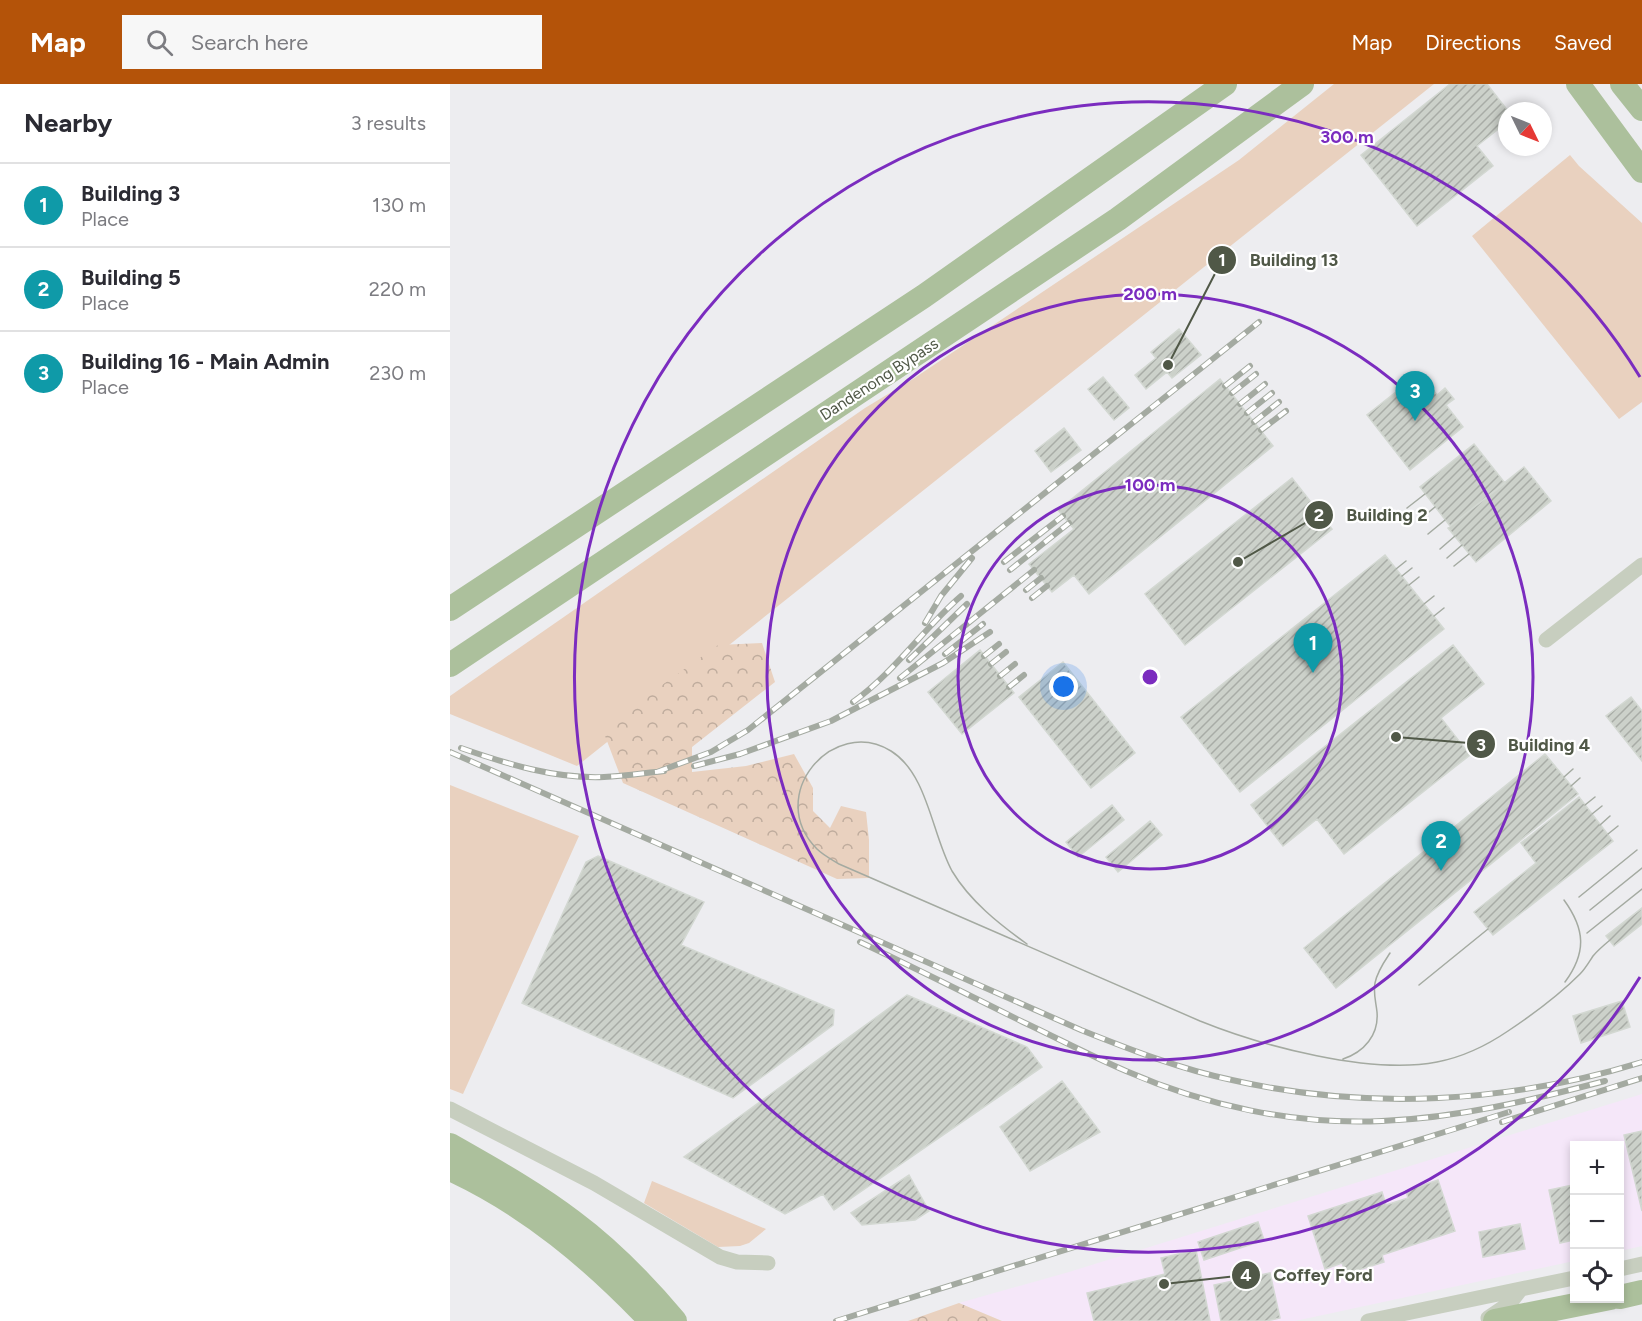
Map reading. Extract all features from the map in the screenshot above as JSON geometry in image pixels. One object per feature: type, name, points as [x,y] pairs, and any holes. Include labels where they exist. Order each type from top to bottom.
[{"type":"highway","points":[[450,609],[924,296],[1225,84]]},
{"type":"highway","name":"Dandenong Bypass","points":[[450,665],[1118,219],[1302,84]]},
{"type":"highway","points":[[1578,84],[1642,171]]},
{"type":"highway","points":[[1622,84],[1642,109]]},
{"type":"highway","points":[[450,1145],[514,1181],[573,1221],[633,1274],[675,1321]]},
{"type":"highway","points":[[450,1169],[506,1198],[570,1243],[609,1278],[651,1321]]},
{"type":"highway","points":[[1624,1296],[1642,1292]]},
{"type":"highway","points":[[1495,1321],[1589,1303]]},
{"type":"street","points":[[1546,640],[1642,565]]},
{"type":"street","points":[[450,1109],[594,1183],[720,1257],[737,1262],[768,1263]]},
{"type":"street","points":[[1624,1268],[1642,1264]]},
{"type":"street","points":[[1368,1321],[1570,1279]]},
{"type":"street","points":[[1485,1321],[1510,1303],[1521,1289]]},
{"type":"shaded area","points":[[1642,1094],[1642,1246],[1624,1250],[1624,1141],[1570,1141],[1570,1262],[1295,1321],[1002,1321],[959,1303],[1069,1272]]},
{"type":"green space","points":[[1334,84],[1434,84],[577,766],[450,714],[450,696],[865,408],[913,379],[1239,160]]},
{"type":"green space","points":[[1570,155],[1579,166],[1642,223],[1642,402],[1619,419],[1472,236]]},
{"type":"green space","points":[[762,643],[775,682],[692,747],[692,772],[746,766],[794,754],[813,788],[813,811],[830,828],[841,806],[866,812],[869,878],[837,879],[623,783],[602,728],[718,645]]},
{"type":"green space","points":[[450,785],[579,836],[463,1094],[450,1089]]},
{"type":"green space","points":[[652,1181],[766,1229],[749,1243],[740,1246],[718,1247],[644,1203]]},
{"type":"green space","points":[[959,1303],[1002,1321],[908,1321]]},
{"type":"building","points":[[1450,84],[1487,84],[1501,102],[1498,102],[1498,129],[1477,146],[1493,166],[1417,226],[1361,155]]},
{"type":"building","points":[[1179,329],[1201,355],[1172,378],[1167,372],[1146,389],[1135,375],[1156,358],[1151,352]]},
{"type":"building","points":[[1420,373],[1437,395],[1445,388],[1454,399],[1446,405],[1463,427],[1410,470],[1367,415]]},
{"type":"building","points":[[1103,377],[1129,408],[1114,420],[1088,389]]},
{"type":"building","points":[[1220,379],[1273,446],[1089,594],[1074,575],[1052,592],[1029,564],[1074,529],[1058,510]]},
{"type":"building","points":[[1064,428],[1081,450],[1051,472],[1035,451]]},
{"type":"building","points":[[1474,444],[1505,483],[1450,526],[1420,487]]},
{"type":"building","points":[[1524,467],[1551,501],[1476,562],[1448,528]]},
{"type":"building","points":[[1292,478],[1332,529],[1185,645],[1145,594]]},
{"type":"building","points":[[1385,555],[1444,629],[1240,792],[1181,717]]},
{"type":"building","points":[[1453,645],[1484,684],[1441,718],[1470,755],[1344,854],[1317,819],[1283,846],[1251,805]]},
{"type":"building","points":[[980,650],[1014,693],[962,734],[928,692]]},
{"type":"building","points":[[1063,662],[1135,753],[1091,788],[1019,697]]},
{"type":"building","points":[[1631,697],[1642,711],[1642,761],[1606,716]]},
{"type":"building","points":[[1545,754],[1578,794],[1336,988],[1304,948]]},
{"type":"building","points":[[1579,797],[1613,841],[1493,935],[1474,912],[1536,863],[1521,843]]},
{"type":"building","points":[[1112,805],[1124,820],[1078,857],[1066,842]]},
{"type":"building","points":[[1150,821],[1162,835],[1118,872],[1106,857]]},
{"type":"building","points":[[598,856],[704,902],[681,945],[834,1010],[833,1025],[733,1098],[522,1003],[586,862]]},
{"type":"building","points":[[1642,908],[1642,924],[1614,946],[1606,936]]},
{"type":"building","points":[[907,995],[1027,1047],[1042,1067],[834,1210],[823,1194],[785,1214],[684,1157]]},
{"type":"building","points":[[1622,1001],[1630,1027],[1581,1043],[1573,1016]]},
{"type":"building","points":[[1062,1081],[1100,1132],[1030,1171],[1000,1127]]},
{"type":"building","points":[[1642,1131],[1642,1211],[1624,1135]]},
{"type":"building","points":[[909,1175],[929,1211],[915,1220],[862,1225],[851,1213]]},
{"type":"building","points":[[1438,1180],[1455,1231],[1382,1255],[1384,1262],[1346,1274],[1342,1263],[1325,1269],[1308,1216],[1382,1192],[1386,1205],[1408,1198],[1406,1191]]},
{"type":"building","points":[[1570,1186],[1570,1241],[1560,1243],[1549,1190]]},
{"type":"building","points":[[1258,1222],[1264,1240],[1204,1260],[1198,1242]]},
{"type":"building","points":[[1520,1224],[1525,1249],[1483,1257],[1479,1232]]},
{"type":"building","points":[[1196,1250],[1210,1321],[1094,1321],[1087,1293],[1165,1274],[1161,1258]]},
{"type":"building","points":[[1270,1273],[1280,1318],[1266,1321],[1221,1321],[1214,1285]]},
{"type":"tram line","points":[[1407,508],[1425,494]]},
{"type":"tram line","points":[[1418,521],[1435,507]]},
{"type":"tram line","points":[[1428,534],[1445,520]]},
{"type":"tram line","points":[[1440,549],[1455,536]]},
{"type":"tram line","points":[[1447,558],[1462,545]]},
{"type":"tram line","points":[[1454,566],[1469,554]]},
{"type":"tram line","points":[[1396,569],[1406,561]]},
{"type":"tram line","points":[[1402,576],[1412,568]]},
{"type":"tram line","points":[[1409,585],[1419,577]]},
{"type":"tram line","points":[[1424,604],[1434,596]]},
{"type":"tram line","points":[[1434,616],[1444,608]]},
{"type":"tram line","points":[[1027,944],[986,911],[959,882],[945,856],[928,806],[913,774],[891,751],[869,743],[848,744],[828,752],[812,767],[802,785],[798,806],[803,828],[817,849],[839,864],[1200,1021],[1254,1040],[1317,1056],[1380,1065],[1410,1065],[1437,1062],[1465,1054],[1500,1036],[1563,990],[1610,940]]},
{"type":"tram line","points":[[1564,777],[1573,769]]},
{"type":"tram line","points":[[1571,786],[1580,778]]},
{"type":"tram line","points":[[1585,805],[1595,797]]},
{"type":"tram line","points":[[1592,814],[1602,806]]},
{"type":"tram line","points":[[1600,825],[1610,816]]},
{"type":"tram line","points":[[1608,834],[1618,826]]},
{"type":"tram line","points":[[1579,897],[1637,850]]},
{"type":"tram line","points":[[1590,910],[1642,868]]},
{"type":"tram line","points":[[1587,933],[1642,889]]},
{"type":"tram line","points":[[1564,900],[1576,921],[1581,941],[1577,961],[1565,982]]},
{"type":"tram line","points":[[1419,985],[1488,929]]},
{"type":"tram line","points":[[1343,1059],[1364,1047],[1373,1035],[1377,1020],[1375,983],[1390,953]]},
{"type":"railway","points":[[657,772],[711,752],[748,730],[1259,322]]},
{"type":"railway","points":[[1225,386],[1250,366]]},
{"type":"railway","points":[[1232,393],[1256,374]]},
{"type":"railway","points":[[1240,404],[1265,384]]},
{"type":"railway","points":[[1247,413],[1272,393]]},
{"type":"railway","points":[[1254,422],[1279,402]]},
{"type":"railway","points":[[1261,430],[1286,411]]},
{"type":"railway","points":[[1004,562],[1063,516]]},
{"type":"railway","points":[[1010,570],[1069,523]]},
{"type":"railway","points":[[925,623],[941,596],[972,558]]},
{"type":"railway","points":[[900,678],[1034,570]]},
{"type":"railway","points":[[1026,590],[1041,578]]},
{"type":"railway","points":[[1032,598],[1047,586]]},
{"type":"railway","points":[[853,702],[882,678],[961,596]]},
{"type":"railway","points":[[909,660],[967,604]]},
{"type":"railway","points":[[945,654],[983,624]]},
{"type":"railway","points":[[694,766],[740,754],[831,721],[943,663],[990,632]]},
{"type":"railway","points":[[984,656],[999,644]]},
{"type":"railway","points":[[991,664],[1006,652]]},
{"type":"railway","points":[[1000,676],[1015,664]]},
{"type":"railway","points":[[1009,687],[1024,675]]},
{"type":"railway","points":[[461,748],[514,765],[567,776],[604,777],[664,771]]},
{"type":"railway","points":[[450,752],[1081,1030],[1118,1045],[1213,1076],[1283,1090],[1335,1096],[1386,1099],[1438,1098],[1490,1094],[1541,1086],[1592,1076],[1642,1062]]},
{"type":"railway","points":[[860,942],[1126,1071],[1188,1094],[1251,1111],[1317,1120],[1410,1119],[1495,1107],[1605,1081]]},
{"type":"railway","points":[[1502,1122],[1642,1078]]},
{"type":"railway","points":[[836,1321],[1509,1112]]},
{"type":"place","name":"Building 13","points":[[1168,365]]},
{"type":"place","name":"Building 16 - Main Admin","points":[[1415,421]]},
{"type":"place","name":"Building 2","points":[[1238,562]]},
{"type":"place","name":"Building 3","points":[[1313,673]]},
{"type":"place","name":"Building 4","points":[[1396,737]]},
{"type":"place","name":"Building 5","points":[[1441,871]]},
{"type":"place","name":"Coffey Ford","points":[[1164,1284]]}]
